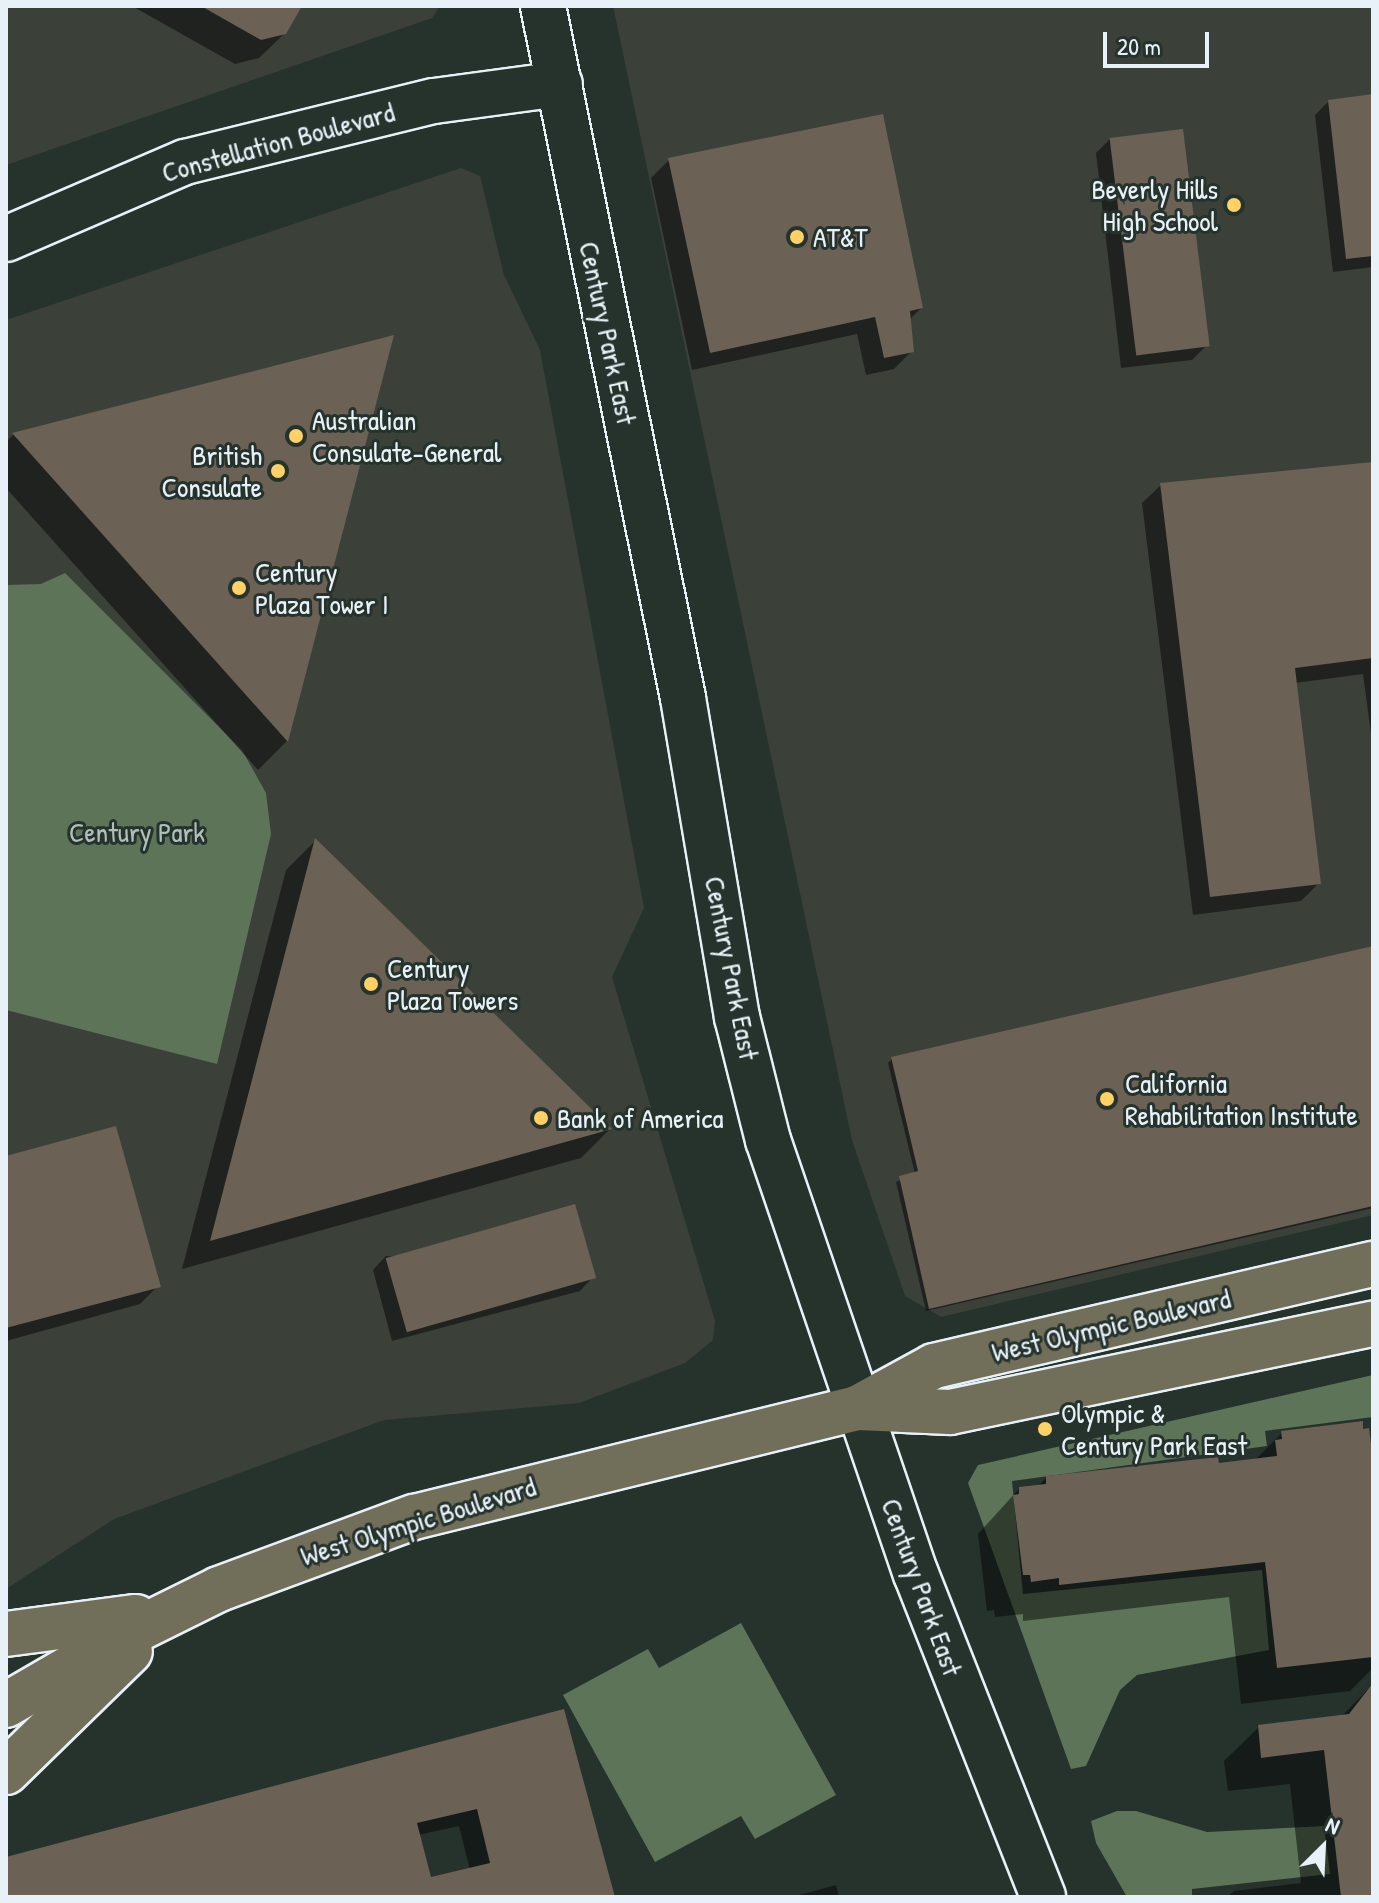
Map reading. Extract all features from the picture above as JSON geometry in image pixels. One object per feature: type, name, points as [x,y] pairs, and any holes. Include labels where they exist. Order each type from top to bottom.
[{"type":"main road","name":"Century Park East","points":[[543,6],[560,84],[568,146],[692,743],[737,1017],[768,1140],[857,1408],[964,1704],[1043,1897]]},
{"type":"main road","name":"Constellation Boulevard","points":[[6,239],[185,162],[434,101],[560,84]]},
{"type":"main road","name":"West Olympic Boulevard","points":[[6,1705],[174,1610],[291,1559],[414,1517],[857,1408],[934,1366],[1373,1264]]},
{"type":"main road","name":"West Olympic Boulevard","points":[[857,1408],[950,1412],[1373,1324]]},
{"type":"main road","points":[[6,1634],[174,1610]]},
{"type":"main road","points":[[6,1772],[174,1610]]},
{"type":"shaded area","points":[[6,6],[440,6],[432,18],[6,165]]},
{"type":"shaded area","points":[[613,6],[1373,6],[1373,1215],[941,1317],[905,1296],[852,1140]]},
{"type":"shaded area","points":[[461,168],[480,176],[504,275],[540,350],[644,908],[612,977],[715,1321],[713,1340],[685,1363],[579,1403],[384,1420],[114,1519],[6,1589],[6,320]]},
{"type":"green space","name":"Century Park","points":[[65,573],[242,750],[266,793],[271,834],[217,1064],[6,1010],[6,585],[41,584]]},
{"type":"green space","points":[[1373,1375],[1373,1417],[1265,1431],[1267,1446],[1012,1481],[1023,1594],[1262,1570],[1269,1650],[1137,1675],[1120,1690],[1086,1766],[1071,1769],[968,1483],[978,1465]]},
{"type":"green space","points":[[741,1623],[836,1795],[755,1839],[741,1816],[655,1862],[563,1695],[648,1649],[659,1668]]},
{"type":"green space","points":[[1117,1811],[1136,1811],[1207,1832],[1324,1826],[1330,1874],[1192,1889],[1192,1897],[1127,1897],[1096,1843],[1091,1821]]},
{"type":"building","points":[[201,6],[302,6],[286,34],[261,40]]},
{"type":"building","points":[[1373,94],[1373,256],[1346,259],[1328,100]]},
{"type":"building","name":"AT&T","points":[[883,114],[923,308],[910,311],[914,352],[884,358],[875,317],[710,353],[668,158]]},
{"type":"building","points":[[1183,129],[1210,346],[1136,355],[1110,138]]},
{"type":"building","name":"Century Plaza Tower I","points":[[394,335],[288,742],[12,433]]},
{"type":"building","points":[[1373,462],[1373,658],[1295,668],[1321,884],[1210,897],[1160,483]]},
{"type":"building","name":"Century Plaza Towers","points":[[315,838],[612,1129],[210,1241]]},
{"type":"building","points":[[1373,946],[1373,1206],[929,1309],[899,1176],[918,1171],[891,1057]]},
{"type":"building","points":[[116,1126],[161,1287],[6,1328],[6,1156]]},
{"type":"building","points":[[575,1204],[596,1278],[407,1332],[386,1258]]},
{"type":"building","points":[[1363,1421],[1363,1429],[1369,1428],[1373,1461],[1373,1657],[1277,1668],[1265,1562],[1059,1585],[1059,1578],[1031,1582],[1030,1575],[1023,1575],[1013,1495],[1019,1494],[1019,1487],[1046,1484],[1046,1476],[1218,1457],[1219,1463],[1277,1456],[1275,1440],[1282,1439],[1281,1431]]},
{"type":"building","points":[[1373,1683],[1373,1897],[1341,1897],[1324,1750],[1261,1758],[1258,1725],[1349,1714]]},
{"type":"building","points":[[564,1709],[615,1897],[6,1897],[6,1857]],"holes":[[[477,1809],[490,1863],[431,1877],[417,1823]]]},
{"type":"place","name":"Beverly Hills High School","points":[[1234,205]]},
{"type":"place","name":"AT&T","points":[[797,237]]},
{"type":"place","name":"Australian Consulate-General","points":[[296,436]]},
{"type":"place","name":"British Consulate","points":[[278,471]]},
{"type":"place","name":"Century Plaza Tower I","points":[[239,588]]},
{"type":"place","name":"Century Plaza Towers","points":[[371,984]]},
{"type":"place","name":"California Rehabilitation Institute","points":[[1107,1099]]},
{"type":"place","name":"Bank of America","points":[[541,1118]]},
{"type":"place","name":"Olympic & Century Park East","points":[[1045,1429]]}]
